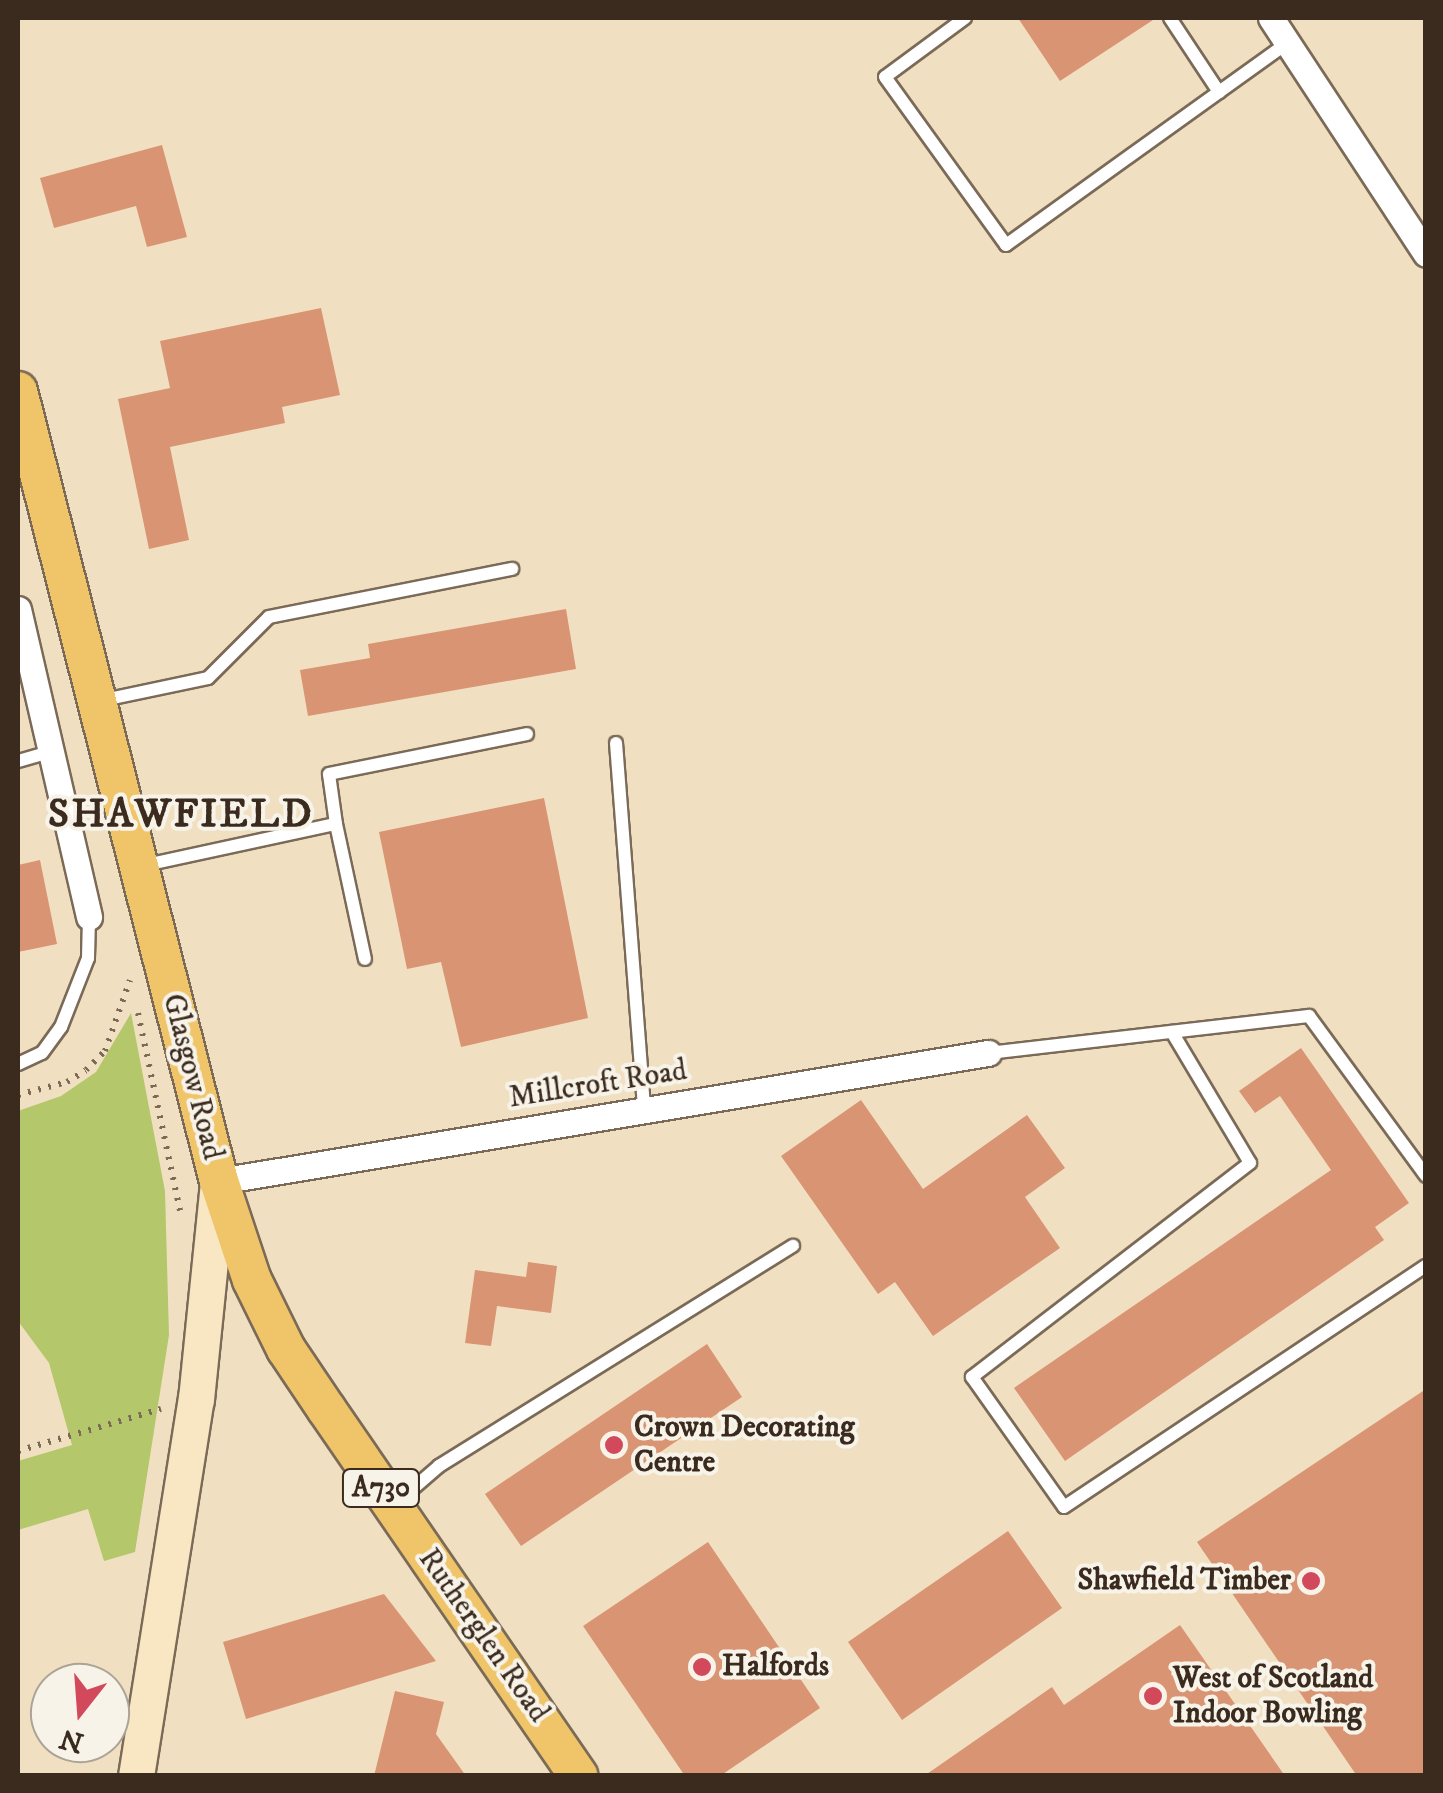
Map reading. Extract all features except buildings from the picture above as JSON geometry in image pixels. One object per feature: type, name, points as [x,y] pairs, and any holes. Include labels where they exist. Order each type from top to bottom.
[{"type":"main road","name":"Glasgow Road","points":[[18,392],[218,1181]]},
{"type":"main road","name":"Rutherglen Road","points":[[218,1181],[252,1280],[286,1349],[579,1776]]},
{"type":"street","points":[[1271,18],[1426,254]]},
{"type":"street","points":[[18,609],[89,917]]},
{"type":"street","name":"Millcroft Road","points":[[218,1181],[988,1054]]},
{"type":"street","name":"Glasgow Road","points":[[136,1776],[196,1399],[218,1181]]},
{"type":"lane","points":[[965,18],[885,77],[1006,245],[1288,42]]},
{"type":"lane","points":[[1170,18],[1219,92]]},
{"type":"lane","points":[[97,701],[208,678],[269,617],[512,569]]},
{"type":"lane","points":[[364,959],[329,774],[527,734]]},
{"type":"lane","points":[[616,743],[644,1110]]},
{"type":"lane","points":[[18,762],[52,752]]},
{"type":"lane","points":[[139,866],[336,824]]},
{"type":"lane","points":[[18,1064],[42,1052],[61,1027],[88,958],[89,917]]},
{"type":"lane","points":[[988,1054],[1309,1016],[1426,1176]]},
{"type":"lane","points":[[1172,1032],[1250,1164],[972,1377],[1064,1507],[1426,1266]]},
{"type":"lane","points":[[393,1505],[439,1466],[793,1246]]},
{"type":"path","points":[[18,1095],[67,1082],[105,1051],[130,980]]},
{"type":"path","points":[[18,1451],[170,1407]]},
{"type":"green space","points":[[131,1013],[165,1191],[169,1335],[135,1552],[104,1561],[88,1509],[18,1530],[18,1461],[72,1445],[49,1363],[18,1321],[18,1111],[61,1096],[96,1072]]},
{"type":"place","name":"Crown Decorating Centre","points":[[614,1445]]},
{"type":"place","name":"Shawfield Timber","points":[[1311,1581]]},
{"type":"place","name":"Halfords","points":[[702,1667]]},
{"type":"place","name":"West of Scotland Indoor Bowling","points":[[1153,1696]]},
{"type":"district","name":"SHAWFIELD","points":[[181,815]]}]
